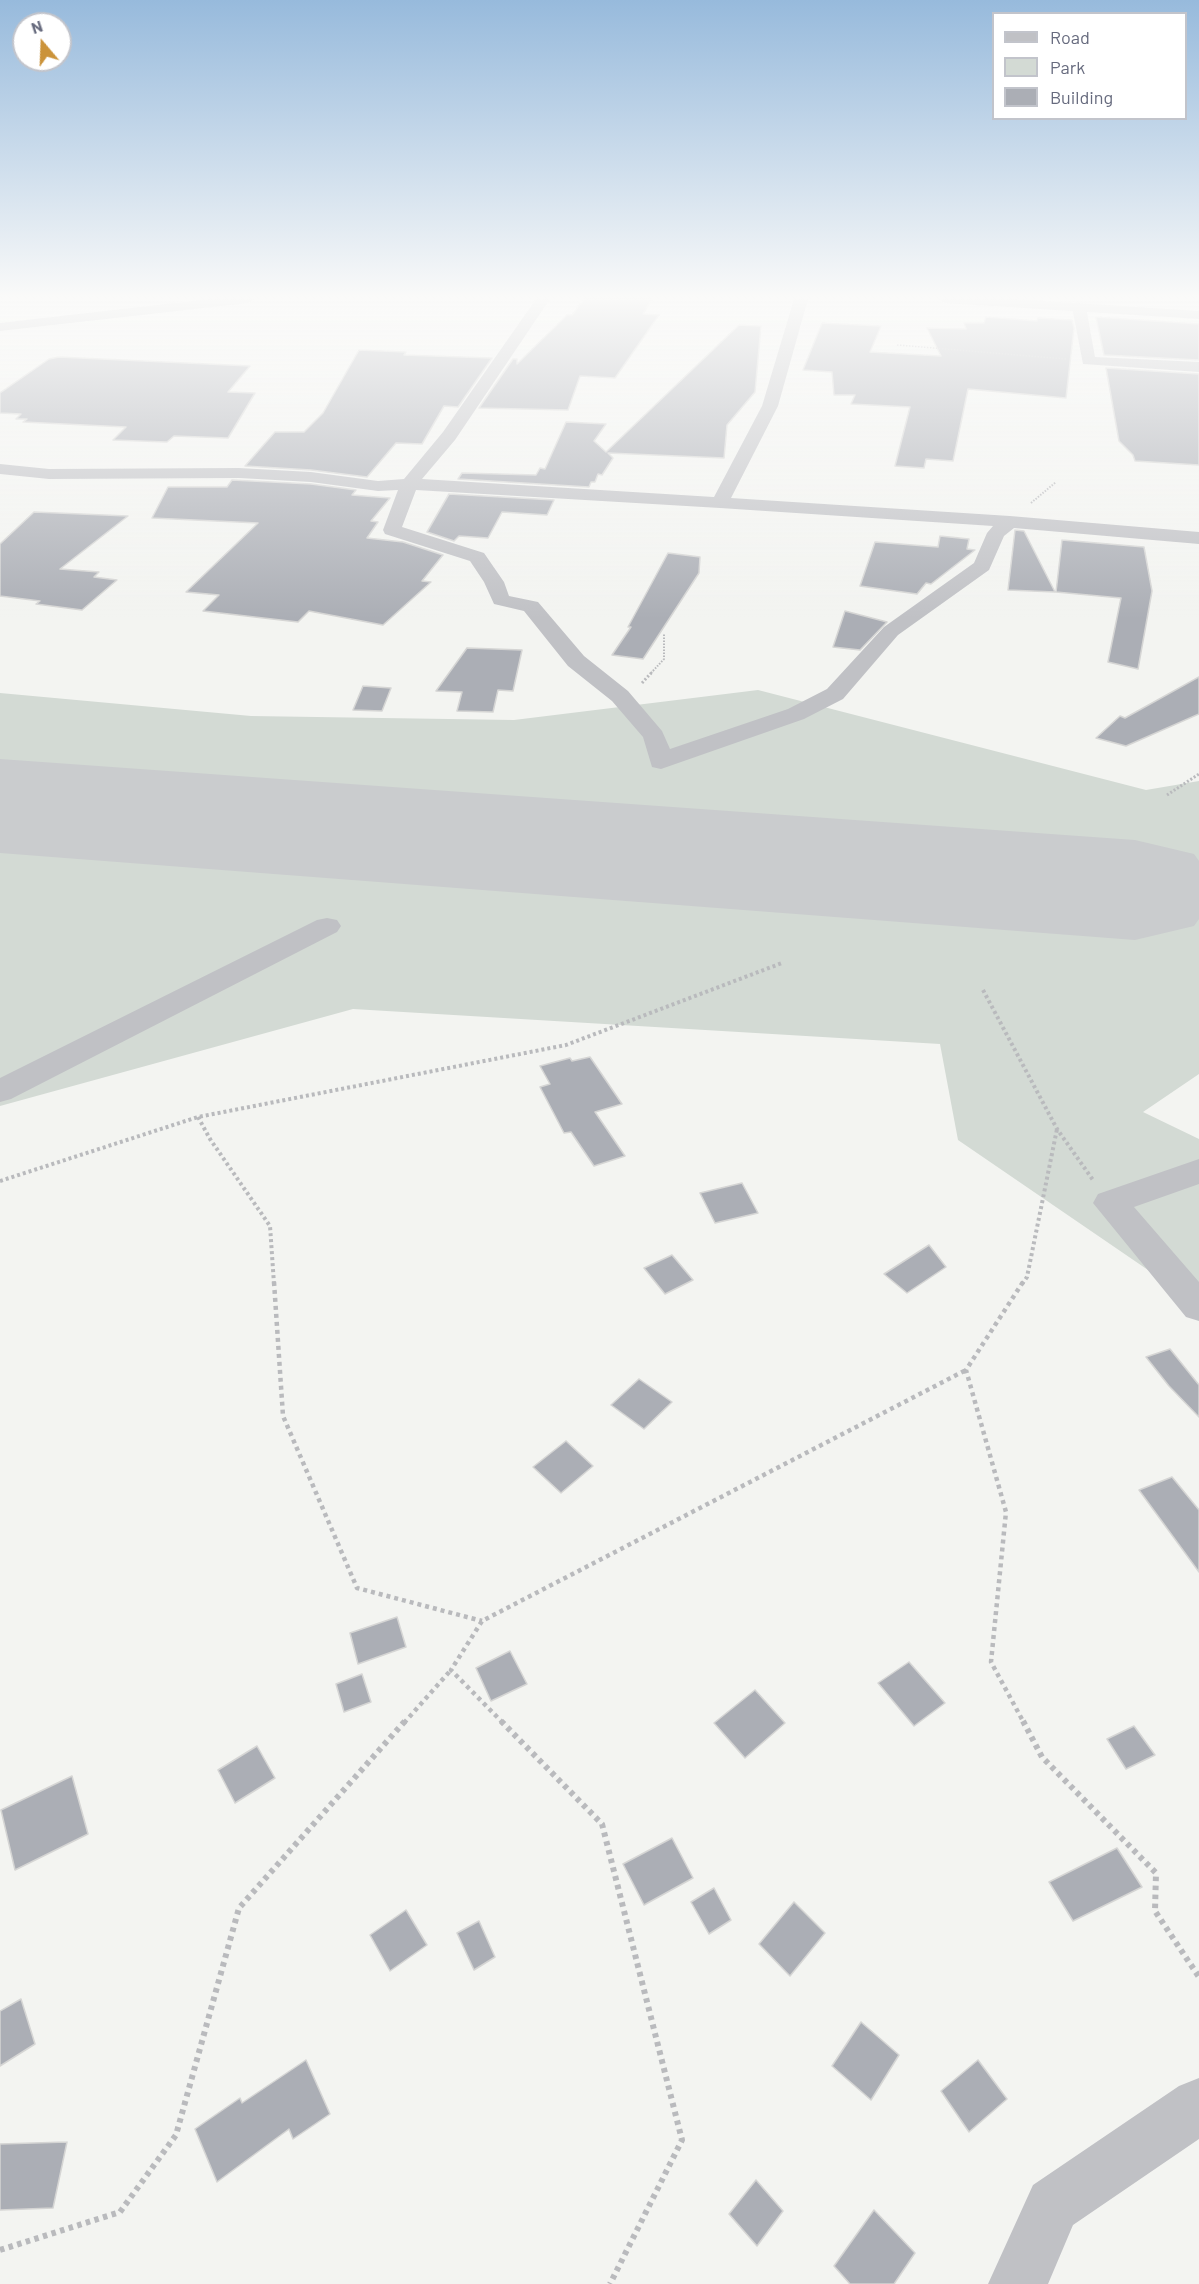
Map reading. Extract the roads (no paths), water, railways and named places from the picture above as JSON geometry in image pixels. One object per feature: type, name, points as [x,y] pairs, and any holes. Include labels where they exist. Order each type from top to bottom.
[{"type":"street","points":[[470,406],[449,436],[409,484],[392,530],[477,557],[494,582],[501,600],[531,606],[576,661],[620,696],[654,736],[661,762],[688,750],[795,714],[835,694],[891,631],[982,566],[996,533],[1010,522]]},
{"type":"street","points":[[720,503],[770,406]]},
{"type":"street","points":[[0,470],[49,474],[238,473],[311,477],[378,486],[409,484],[720,503],[1010,522],[1199,538]]},
{"type":"street","points":[[0,1090],[327,926]]},
{"type":"street","points":[[1199,1171],[1110,1203],[1199,1307]]},
{"type":"street","points":[[1018,2284],[1053,2205],[1199,2106]]}]
